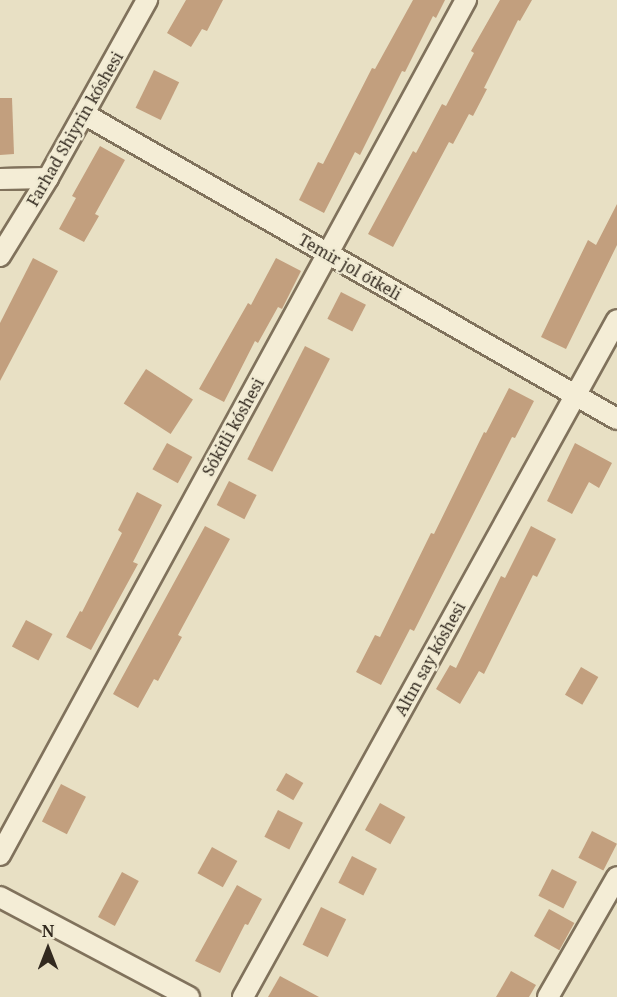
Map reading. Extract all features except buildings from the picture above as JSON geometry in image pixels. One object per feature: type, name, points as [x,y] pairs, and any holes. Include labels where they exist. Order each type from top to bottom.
[{"type":"street","name":"Farhad Shiyrin kóshesi","points":[[0,256],[48,178],[147,0]]},
{"type":"street","name":"Sókitli kóshesi","points":[[0,855],[466,0]]},
{"type":"street","name":"Temir jol ótkeli","points":[[84,114],[617,419]]},
{"type":"street","points":[[0,179],[48,178]]},
{"type":"street","name":"Altın say kóshesi","points":[[243,997],[617,320]]},
{"type":"street","points":[[548,997],[617,877]]},
{"type":"street","points":[[0,897],[189,997]]}]
